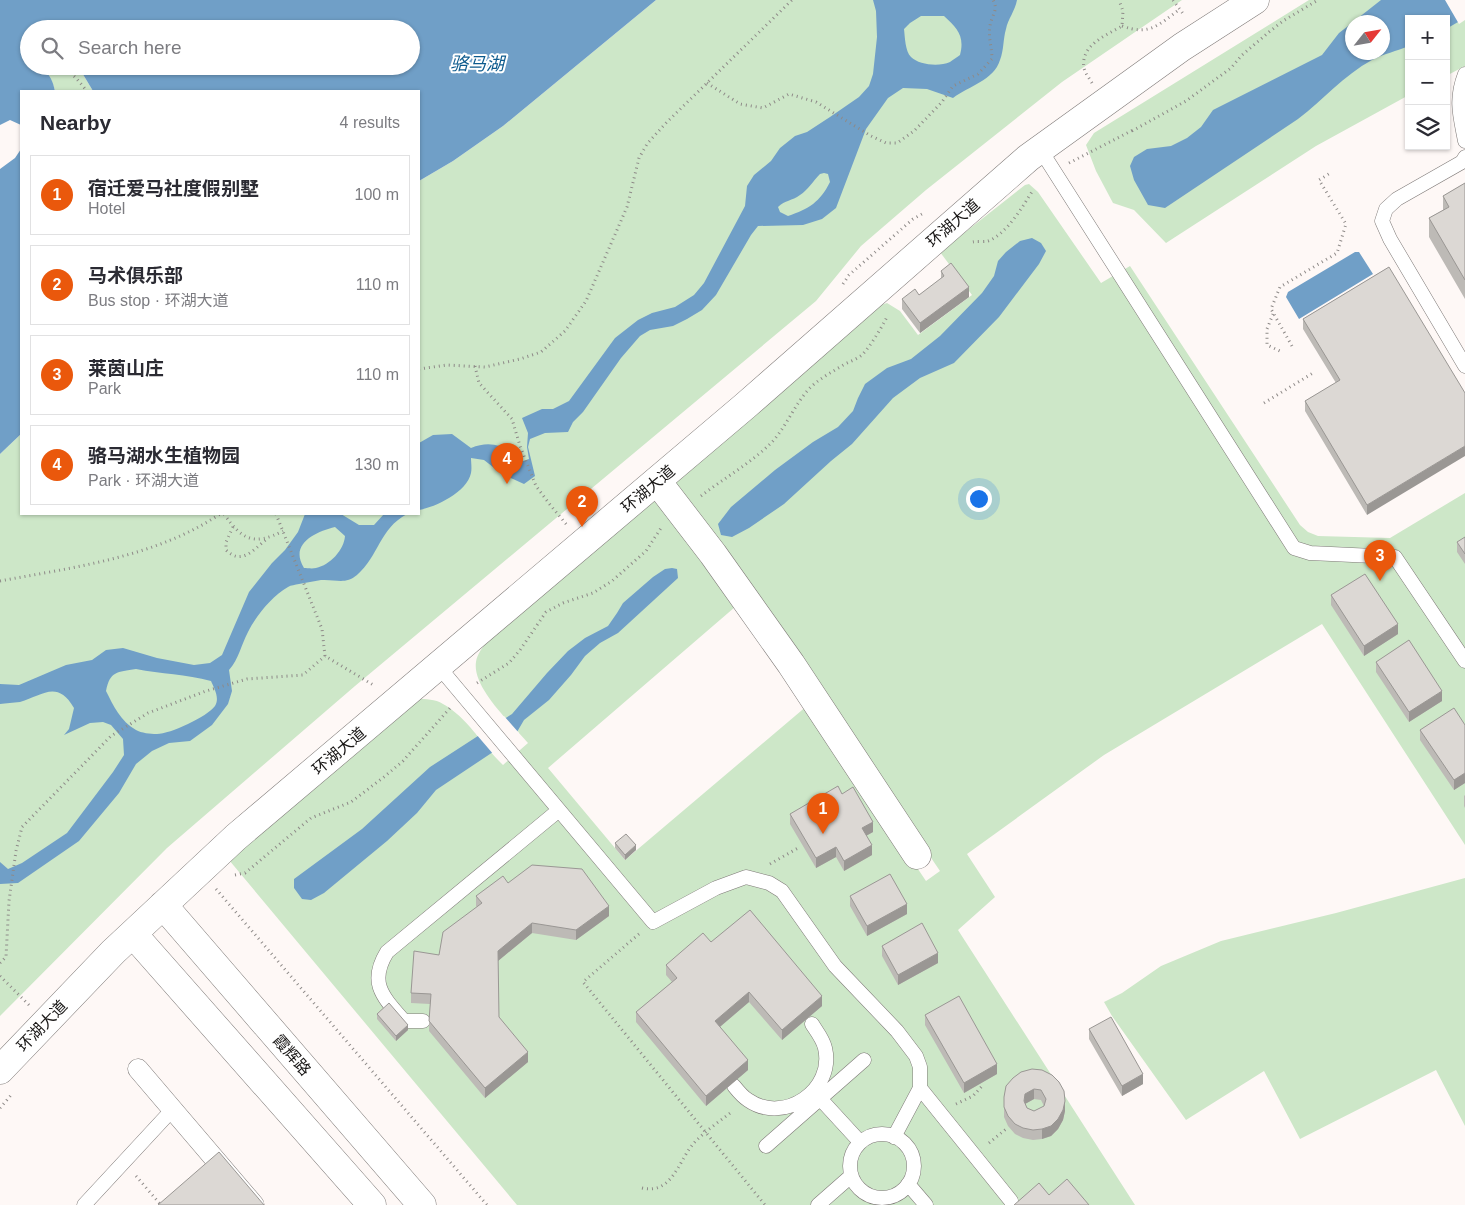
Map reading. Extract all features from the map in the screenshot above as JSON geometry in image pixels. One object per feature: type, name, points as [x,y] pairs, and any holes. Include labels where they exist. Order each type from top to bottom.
[{"type":"street","name":"环湖大道","points":[[0,1070],[113,952],[244,831],[745,406],[1028,158],[1182,47],[1255,0]]},
{"type":"street","points":[[657,481],[713,554],[791,664],[918,855]]},
{"type":"street","name":"霞辉路","points":[[163,905],[422,1205]]},
{"type":"street","points":[[133,934],[372,1205]]},
{"type":"street","points":[[138,1069],[254,1205]]},
{"type":"lane","points":[[1465,74],[1459,93],[1459,111],[1465,141]]},
{"type":"lane","points":[[1040,149],[1294,548],[1310,552],[1395,557],[1465,661]]},
{"type":"lane","points":[[1465,157],[1462,162],[1397,199],[1386,209],[1382,221],[1384,229],[1465,366]]},
{"type":"lane","points":[[438,667],[653,922],[716,888],[746,877],[758,879],[782,891],[835,966],[897,1031],[916,1056],[920,1067],[920,1088],[894,1137]]},
{"type":"lane","points":[[423,1022],[404,1021],[385,999],[378,987],[378,973],[381,961],[387,952],[559,810]]},
{"type":"lane","points":[[812,1024],[824,1046],[826,1062],[817,1095]]},
{"type":"lane","points":[[766,1146],[817,1095],[864,1060]]},
{"type":"lane","points":[[734,1086],[747,1100],[768,1109],[784,1108],[817,1095]]},
{"type":"lane","points":[[920,1088],[1011,1201]]},
{"type":"lane","points":[[817,1095],[860,1142]]},
{"type":"lane","points":[[84,1205],[172,1110]]},
{"type":"lane","points":[[876,1134],[894,1137],[902,1142],[912,1157],[914,1166],[908,1184],[901,1192],[873,1201],[859,1188],[851,1176],[851,1158],[860,1142],[876,1134]]},
{"type":"lane","points":[[818,1205],[851,1176]]},
{"type":"lane","points":[[908,1184],[926,1205]]},
{"type":"path","points":[[420,369],[446,365],[485,366],[520,359],[542,352],[565,331],[586,301],[614,238],[627,207],[639,158],[647,144],[664,124],[792,0]]},
{"type":"path","points":[[707,83],[740,104],[763,108],[789,94],[816,102],[871,136],[886,143],[897,143],[914,131],[942,102],[953,86],[978,74],[992,59],[990,25],[996,5],[993,0]]},
{"type":"path","points":[[1119,0],[1124,10],[1122,26]]},
{"type":"path","points":[[1094,87],[1084,67],[1087,50],[1098,39],[1122,26],[1136,31],[1153,28],[1180,9],[1172,0]]},
{"type":"path","points":[[1113,139],[1161,116],[1186,101],[1231,68],[1242,55],[1283,21],[1318,0]]},
{"type":"path","points":[[73,75],[86,90]]},
{"type":"path","points":[[1292,346],[1271,309],[1280,287],[1337,253],[1346,224],[1319,180],[1332,172]]},
{"type":"path","points":[[1274,314],[1268,330],[1267,345],[1282,352]]},
{"type":"path","points":[[475,366],[479,383],[512,420],[536,486],[570,528]]},
{"type":"path","points":[[1264,403],[1313,373]]},
{"type":"path","points":[[0,581],[106,561],[163,543],[208,522],[218,515]]},
{"type":"path","points":[[225,515],[243,535],[256,540],[268,538]]},
{"type":"path","points":[[276,515],[322,629],[325,656]]},
{"type":"path","points":[[234,527],[226,542],[226,550],[232,556],[240,557],[250,553],[268,538],[283,531]]},
{"type":"path","points":[[0,964],[6,957],[9,901],[16,851],[22,827],[111,736],[148,713],[206,691],[247,679],[303,675],[325,656]]},
{"type":"path","points":[[325,656],[399,700]]},
{"type":"path","points":[[200,871],[487,1205]]},
{"type":"path","points":[[653,922],[583,982],[765,1205]]},
{"type":"path","points":[[0,976],[46,1021]]},
{"type":"path","points":[[936,1108],[968,1100],[983,1085]]},
{"type":"path","points":[[642,1188],[648,1190],[656,1187],[675,1175],[688,1151],[706,1132],[747,1100]]},
{"type":"path","points":[[124,1162],[161,1205]]},
{"type":"green space","points":[[656,0],[1182,0],[1062,82],[926,190],[861,246],[816,301],[355,686],[167,848],[0,1016],[0,454],[20,435],[20,515],[420,515],[420,180],[453,161],[503,126]]},
{"type":"green space","points":[[1309,0],[1465,0],[1465,66],[1450,74],[1450,15],[1405,15],[1405,97],[1316,146],[1166,243],[1134,210],[1113,203],[1096,171],[1086,145],[1094,133]]},
{"type":"green space","points":[[48,75],[83,75],[92,90],[55,90]]},
{"type":"green space","points":[[1029,184],[1038,192],[1101,283],[1130,266],[1300,525],[1308,532],[1318,536],[1390,538],[1465,493],[1465,845],[1322,624],[1104,755],[967,854],[995,897],[958,930],[1135,1205],[517,1205],[229,860],[417,699],[437,701],[460,716],[503,765],[528,743],[503,716],[480,683],[476,672],[476,662],[479,653],[487,641],[650,500],[660,504],[735,607],[548,768],[625,860],[808,705],[926,881],[940,871],[780,635],[672,485],[881,305],[887,303],[900,311],[918,335],[972,295],[940,252],[1025,185]]},
{"type":"green space","points":[[1465,878],[1465,1126],[1436,1070],[1300,1139],[1264,1071],[1186,1120],[1104,1002],[1122,993],[1161,966],[1221,941],[1336,913]]},
{"type":"water","name":"骆马湖","points":[[0,0],[656,0],[503,126],[453,161],[420,180],[420,90],[92,90],[83,75],[420,75],[420,20],[20,20],[20,75],[49,75],[55,90],[20,90],[20,125],[10,120],[0,125]]},
{"type":"water","points":[[873,0],[1017,0],[1007,25],[1000,60],[997,67],[987,78],[953,98],[927,89],[903,88],[888,98],[866,129],[836,208],[822,219],[803,225],[758,226],[716,295],[702,310],[673,326],[650,330],[640,336],[621,358],[583,412],[573,422],[568,432],[545,433],[530,439],[528,447],[535,476],[524,484],[502,474],[484,460],[471,458],[471,473],[464,486],[450,498],[434,506],[420,510],[420,442],[433,435],[452,434],[471,448],[479,445],[493,444],[505,448],[523,461],[529,459],[527,447],[528,433],[522,418],[542,409],[553,409],[569,401],[615,338],[638,320],[652,313],[675,307],[694,295],[704,283],[745,206],[747,186],[754,175],[771,161],[780,148],[795,136],[807,132],[830,117],[859,97],[869,86],[873,74],[877,37],[876,11]],"holes":[[[921,16],[944,16],[961,37],[960,55],[945,64],[935,65],[915,60],[906,48],[904,29]],[[820,174],[828,174],[830,182],[822,195],[813,204],[802,211],[788,216],[780,212],[778,207],[783,203],[803,193]]]},
{"type":"water","points":[[1381,0],[1465,0],[1465,18],[1450,27],[1450,15],[1405,15],[1405,47],[1390,53],[1390,15],[1362,15]]},
{"type":"water","points":[[1345,28],[1345,60],[1372,60],[1343,80],[1298,119],[1165,208],[1148,205],[1134,180],[1130,166],[1134,157],[1147,149],[1171,146],[1187,138],[1201,127],[1213,110],[1322,55],[1339,33]]},
{"type":"water","points":[[20,150],[20,435],[0,454],[0,169],[15,158]]},
{"type":"water","points":[[1032,238],[1041,243],[1046,251],[1039,264],[999,317],[954,363],[920,378],[893,398],[852,444],[784,504],[749,528],[732,537],[721,535],[718,524],[731,507],[775,470],[813,442],[838,427],[853,411],[865,384],[887,368],[911,359],[940,336],[982,293],[994,276],[998,261],[1006,252],[1020,241]]},
{"type":"water","points":[[1355,252],[1359,252],[1373,274],[1299,319],[1286,297],[1288,292]]},
{"type":"water","points":[[305,515],[343,515],[359,525],[374,525],[383,515],[406,515],[390,527],[370,560],[353,578],[344,581],[321,580],[292,585],[276,596],[255,619],[229,670],[232,691],[228,704],[212,725],[190,741],[169,743],[152,751],[136,764],[119,793],[79,841],[18,883],[0,884],[0,862],[8,869],[22,863],[67,833],[124,755],[123,739],[111,725],[103,722],[90,723],[64,735],[69,729],[74,708],[68,699],[61,694],[49,692],[20,702],[0,704],[0,684],[19,685],[66,665],[92,660],[106,650],[123,648],[157,658],[194,665],[210,663],[222,655],[249,592],[298,532]],"holes":[[[335,527],[345,536],[339,551],[326,564],[314,568],[304,568],[300,560],[300,552],[306,540],[320,532]],[[136,669],[211,681],[216,693],[217,700],[215,706],[196,720],[162,734],[146,733],[131,727],[122,718],[106,691],[112,676]]]},
{"type":"water","points":[[665,569],[677,569],[678,578],[618,633],[600,643],[585,656],[549,700],[524,720],[517,732],[493,752],[436,790],[417,813],[387,841],[324,893],[311,900],[302,899],[294,888],[294,879],[362,829],[430,767],[512,714],[568,651],[585,638],[608,626],[623,603],[653,577]]},
{"type":"pier","points":[[1445,0],[1465,0],[1465,20],[1459,24]]},
{"type":"pier","points":[[504,716],[519,733],[494,755],[476,734]]},
{"type":"building","points":[[1465,183],[1465,280],[1429,218],[1449,207],[1443,196]]},
{"type":"building","points":[[951,263],[969,287],[920,323],[902,299],[915,289],[919,295],[944,276],[941,271]]},
{"type":"building","points":[[1389,267],[1465,393],[1465,446],[1367,505],[1305,401],[1340,380],[1303,319]]},
{"type":"building","points":[[1465,537],[1465,554],[1457,542]]},
{"type":"building","points":[[1365,574],[1398,624],[1364,646],[1331,595]]},
{"type":"building","points":[[1409,640],[1442,691],[1409,712],[1376,662]]},
{"type":"building","points":[[1454,708],[1465,725],[1465,773],[1454,780],[1420,730]]},
{"type":"building","points":[[838,786],[842,794],[853,787],[873,822],[862,828],[872,845],[844,861],[836,847],[816,858],[790,814]]},
{"type":"building","points":[[626,834],[636,845],[625,855],[615,843]]},
{"type":"building","points":[[532,865],[582,869],[609,906],[576,930],[532,923],[498,951],[499,1017],[528,1052],[485,1088],[429,1021],[431,994],[411,993],[414,951],[439,955],[443,932],[482,903],[476,896],[503,876],[508,883]]},
{"type":"building","points":[[890,874],[907,904],[867,926],[850,896]]},
{"type":"building","points":[[750,910],[822,996],[782,1030],[749,992],[715,1021],[748,1060],[706,1096],[636,1012],[677,978],[666,965],[703,933],[711,942]]},
{"type":"building","points":[[922,923],[938,953],[898,975],[882,946]]},
{"type":"building","points":[[959,996],[997,1064],[964,1083],[925,1015]]},
{"type":"building","points":[[389,1003],[408,1025],[396,1036],[377,1014]]},
{"type":"building","points":[[1111,1017],[1143,1074],[1122,1086],[1089,1029]]},
{"type":"building","points":[[1032,1069],[1042,1070],[1052,1075],[1064,1091],[1065,1101],[1063,1110],[1051,1126],[1033,1130],[1023,1128],[1015,1124],[1008,1116],[1004,1107],[1006,1086],[1021,1072]],"holes":[[[1034,1089],[1041,1090],[1046,1099],[1044,1106],[1034,1111],[1027,1108],[1024,1101],[1025,1094]]]},
{"type":"building","points":[[219,1152],[264,1205],[158,1205]]},
{"type":"building","points":[[1067,1179],[1089,1205],[1014,1205],[1039,1183],[1049,1195]]},
{"type":"place","name":"骆马湖水生植物园","points":[[507,484]]},
{"type":"place","name":"马术俱乐部","points":[[582,527]]},
{"type":"place","name":"莱茵山庄","points":[[1380,581]]},
{"type":"place","name":"宿迁爱马社度假别墅","points":[[823,834]]}]
